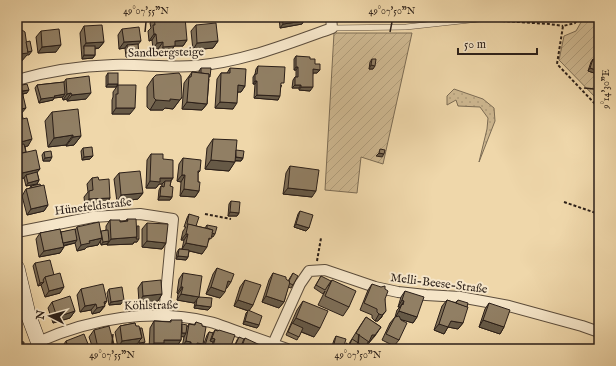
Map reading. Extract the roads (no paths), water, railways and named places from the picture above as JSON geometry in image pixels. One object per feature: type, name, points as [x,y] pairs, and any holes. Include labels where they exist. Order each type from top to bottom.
[{"type":"street","points":[[331,17],[332,28]]},
{"type":"street","name":"Sandbergsteige","points":[[17,80],[64,69],[113,65],[194,66],[219,63],[246,57],[332,28]]},
{"type":"street","name":"Hünefeldstraße","points":[[17,232],[93,217],[140,214],[173,219],[164,315]]},
{"type":"street","points":[[17,268],[28,314],[40,346]]},
{"type":"street","name":"Melli-Beese-Straße","points":[[273,344],[300,284],[310,270],[325,270],[398,292],[460,297],[509,306],[599,332]]},
{"type":"street","name":"Köhlstraße","points":[[40,346],[68,330],[96,322],[140,316],[164,315],[188,317],[211,322],[287,349]]},
{"type":"lane","name":"Sandbergsteige","points":[[332,28],[406,27],[480,19]]}]
